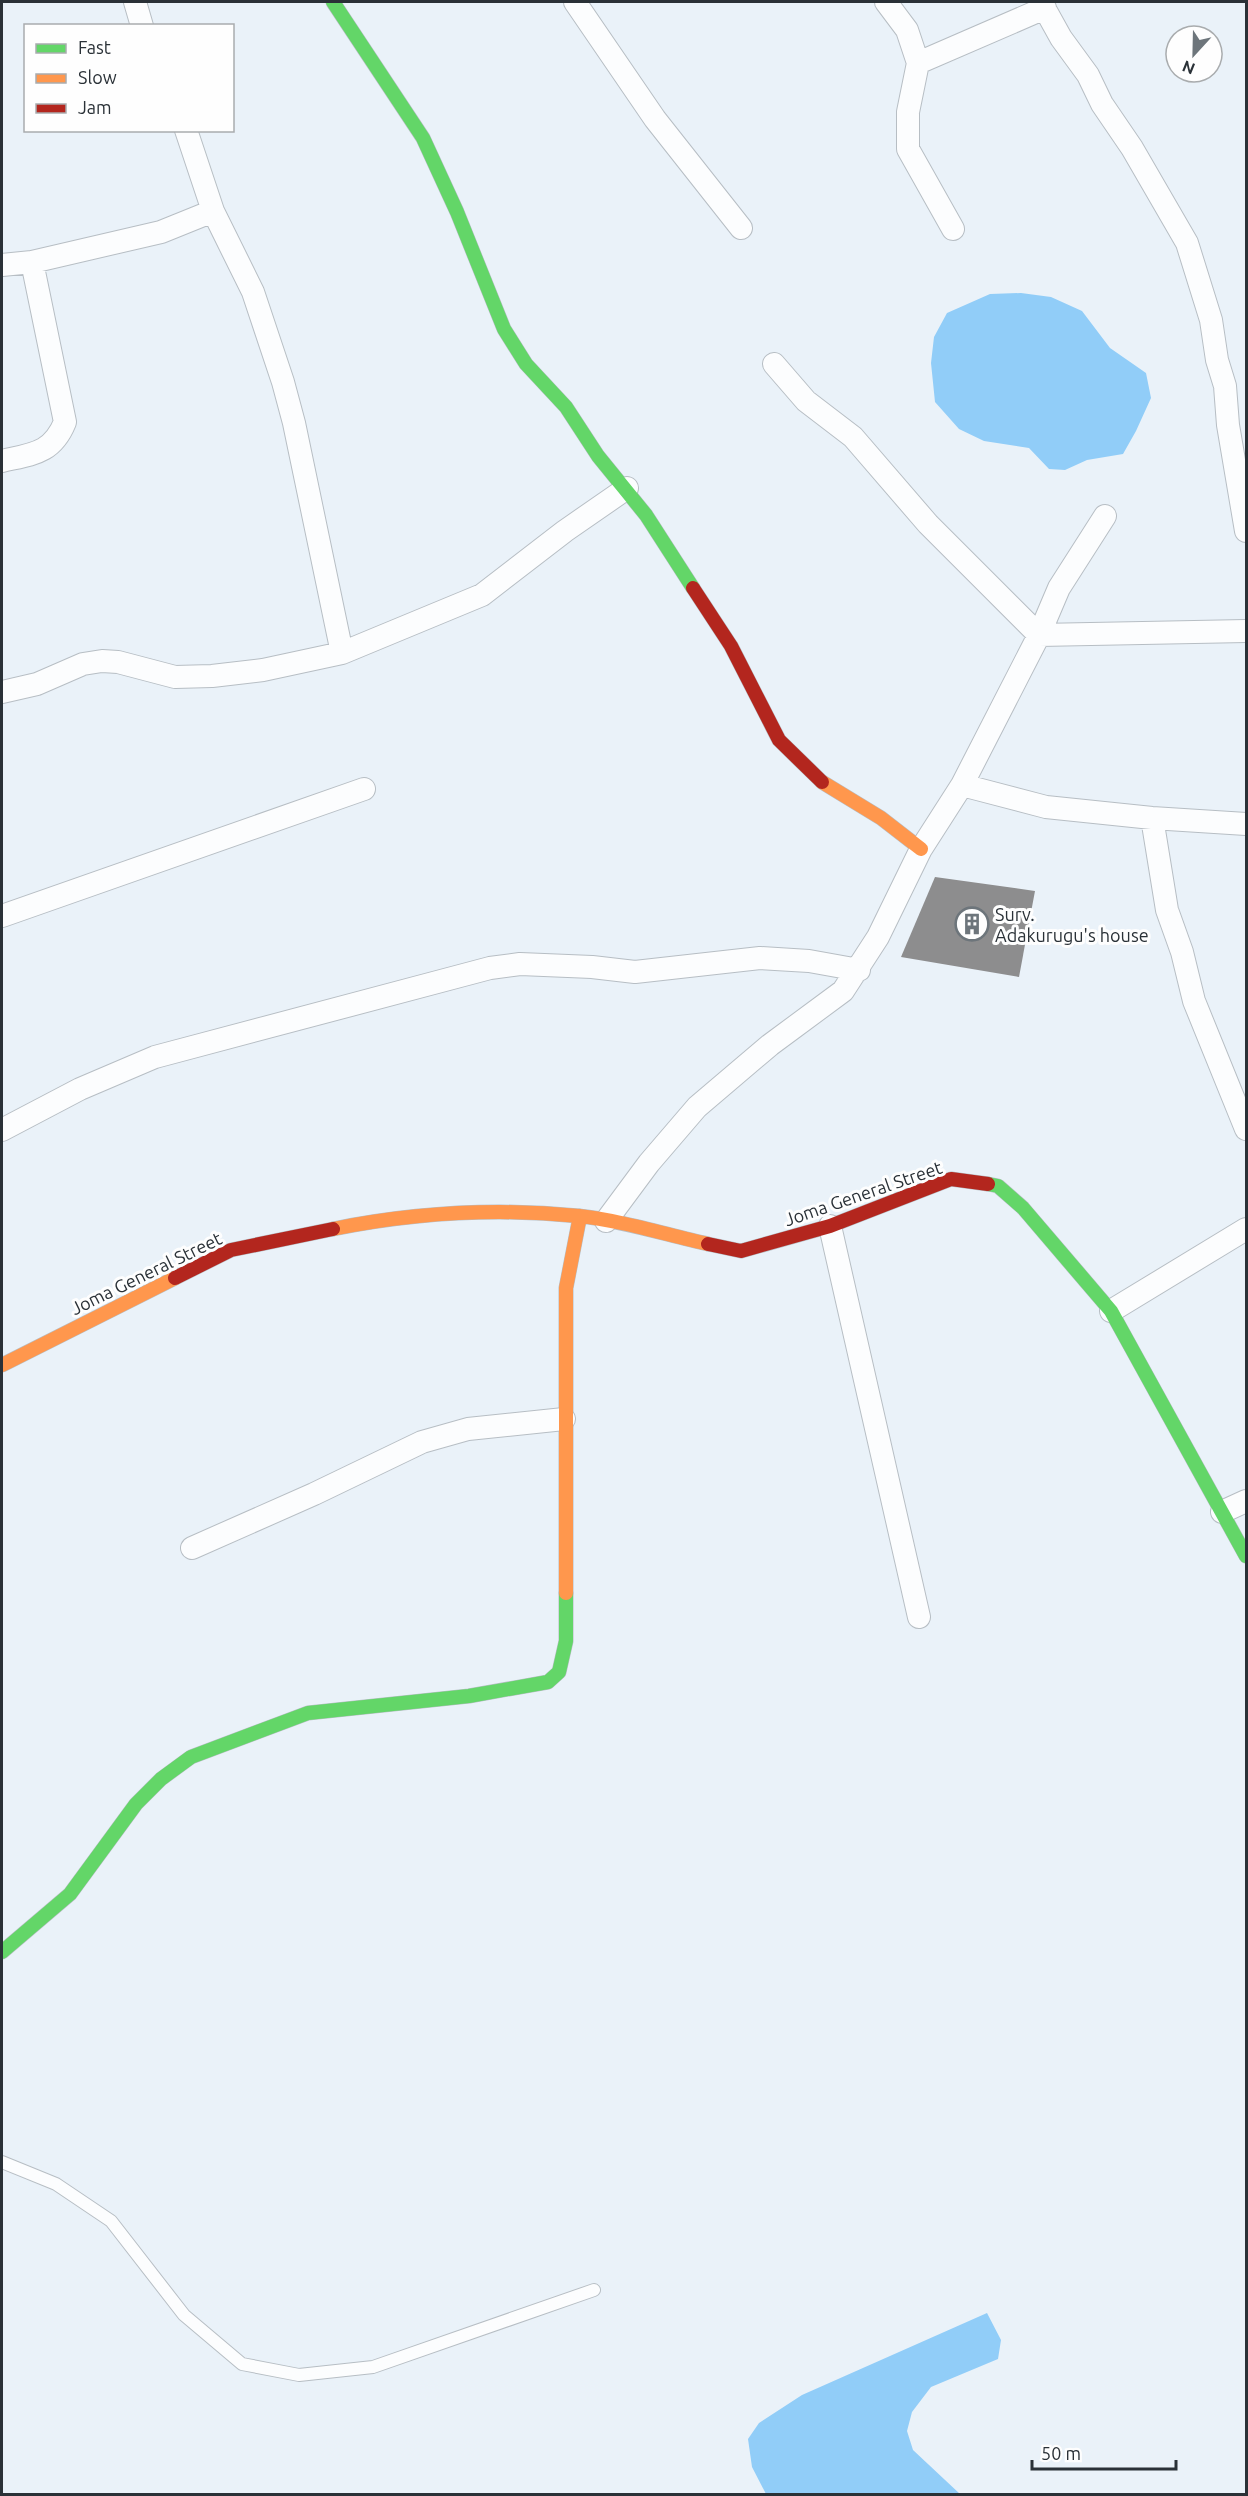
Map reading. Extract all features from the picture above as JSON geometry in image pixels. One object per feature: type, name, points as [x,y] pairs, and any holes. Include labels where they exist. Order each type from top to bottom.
[{"type":"street","points":[[135,2],[141,24]]},
{"type":"street","points":[[333,2],[423,138],[457,212],[504,329],[526,364],[566,407],[598,456],[627,488],[731,646],[779,740],[821,782],[881,818],[921,849]]},
{"type":"street","points":[[575,2],[655,119],[741,228]]},
{"type":"street","points":[[886,2],[907,30],[918,63],[908,112],[908,149],[953,230]]},
{"type":"street","points":[[918,63],[1043,5],[1061,39],[1088,75],[1102,104],[1132,148],[1187,243],[1211,320],[1217,360],[1225,386],[1228,425],[1246,531]]},
{"type":"street","points":[[187,132],[194,146],[213,211],[253,292],[283,382],[294,423],[342,653]]},
{"type":"street","points":[[2,265],[32,262],[161,232],[213,211]]},
{"type":"street","points":[[2,461],[45,449],[58,439],[65,422],[32,262]]},
{"type":"street","points":[[774,364],[806,401],[853,437],[928,524],[1039,634],[1246,632]]},
{"type":"street","points":[[2,692],[37,684],[83,664],[102,661],[118,662],[175,677],[212,676],[263,669],[342,653],[482,595],[565,531],[627,488]]},
{"type":"street","points":[[606,1221],[649,1163],[697,1107],[770,1046],[843,991],[859,970],[921,849],[962,785],[1039,634],[1059,588],[1105,516]]},
{"type":"street","points":[[962,785],[1046,807],[1152,818],[1246,824]]},
{"type":"street","points":[[2,916],[364,789]]},
{"type":"street","points":[[1152,818],[1167,909],[1182,951],[1194,1001],[1246,1129]]},
{"type":"street","points":[[2,1130],[80,1089],[155,1057],[490,968],[520,964],[592,967],[635,972],[760,958],[809,961],[859,970]]},
{"type":"street","name":"Joma General Street","points":[[2,1365],[231,1250],[363,1223],[473,1213],[580,1216],[741,1251],[830,1226],[951,1179],[974,1180],[998,1186],[1023,1208],[1111,1311],[1141,1361],[1246,1556]]},
{"type":"street","points":[[2,1952],[70,1894],[136,1804],[161,1779],[191,1757],[308,1713],[469,1696],[548,1682],[559,1671],[566,1641],[564,1419],[566,1288],[580,1216]]},
{"type":"street","points":[[830,1226],[919,1617]]},
{"type":"street","points":[[1111,1311],[1246,1229]]},
{"type":"street","points":[[192,1548],[343,1481],[422,1442],[468,1430],[564,1419]]},
{"type":"street","points":[[1222,1512],[1246,1501]]},
{"type":"lane","points":[[2,2162],[56,2184],[111,2221],[184,2315],[242,2364],[299,2376],[373,2367],[594,2290]]},
{"type":"water","points":[[1021,293],[1051,297],[1082,311],[1110,348],[1146,373],[1151,398],[1123,454],[1087,460],[1065,470],[1049,469],[1029,448],[984,441],[959,429],[935,402],[931,363],[934,337],[947,313],[990,294]]},
{"type":"water","points":[[987,2313],[1001,2340],[998,2359],[931,2387],[912,2412],[907,2431],[913,2450],[960,2494],[766,2494],[752,2467],[748,2439],[759,2423],[802,2395]]},
{"type":"building","name":"Surv. Adakurugu's house","points":[[935,877],[1035,891],[1019,977],[901,957]]},
{"type":"traffic: fast","points":[[333,2],[423,138],[457,212],[504,329],[526,364],[566,407],[598,456],[646,515],[693,588]]},
{"type":"traffic: fast","points":[[988,1184],[998,1186],[1023,1208],[1111,1311],[1246,1556]]},
{"type":"traffic: fast","points":[[2,1952],[70,1894],[136,1804],[161,1779],[191,1757],[308,1713],[469,1696],[548,1682],[559,1672],[566,1641],[566,1593]]},
{"type":"traffic: slow","points":[[822,782],[881,818],[921,849]]},
{"type":"traffic: slow","points":[[333,1229],[424,1216],[518,1212],[579,1216],[611,1221],[708,1244]]},
{"type":"traffic: slow","points":[[566,1593],[566,1288],[580,1216]]},
{"type":"traffic: slow","points":[[2,1365],[175,1278]]},
{"type":"traffic: jam","points":[[693,588],[731,646],[779,740],[822,782]]},
{"type":"traffic: jam","points":[[708,1244],[741,1251],[830,1226],[951,1179],[988,1184]]},
{"type":"traffic: jam","points":[[175,1278],[231,1250],[333,1229]]},
{"type":"place","name":"Surv. Adakurugu's house","points":[[972,924]]}]
